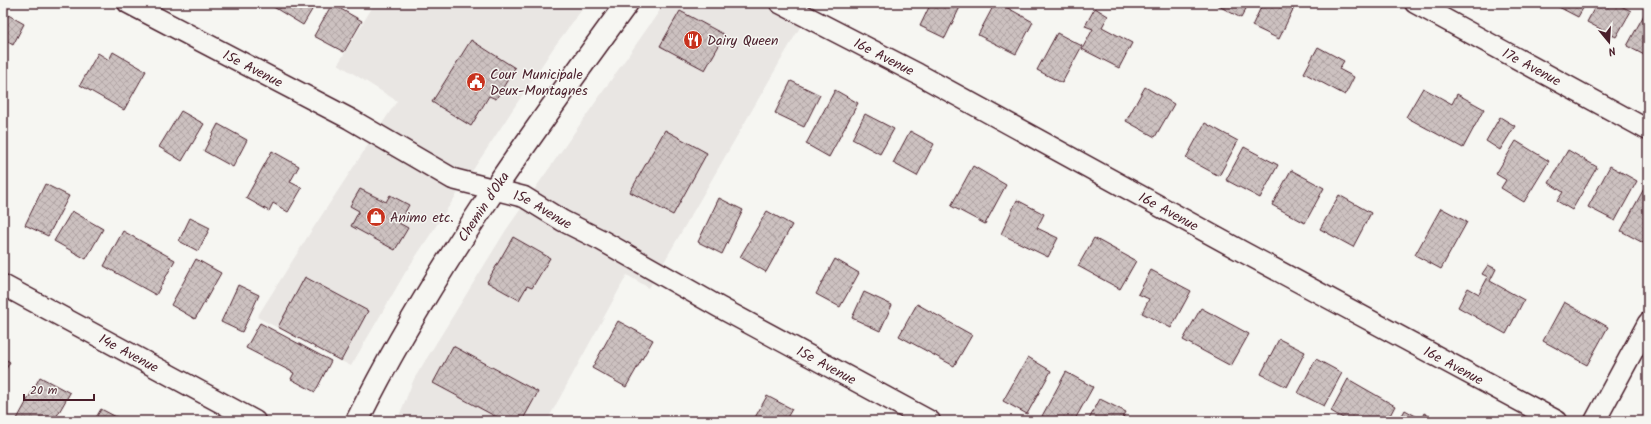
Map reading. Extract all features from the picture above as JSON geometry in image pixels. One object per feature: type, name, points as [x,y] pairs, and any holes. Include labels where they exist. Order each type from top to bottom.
[{"type":"main road","name":"Chemin d'Oka","points":[[357,421],[386,364],[421,303],[494,189],[627,3]]},
{"type":"street","name":"15e Avenue","points":[[128,3],[350,119],[453,179],[524,197],[563,221],[601,240],[719,307],[930,421]]},
{"type":"street","name":"16e Avenue","points":[[780,3],[918,74],[1245,253],[1557,421]]},
{"type":"street","name":"17e Avenue","points":[[1415,3],[1648,130]]},
{"type":"street","name":"14e Avenue","points":[[3,285],[254,421]]},
{"type":"street","points":[[1595,421],[1648,324]]},
{"type":"shaded area","points":[[375,3],[587,3],[554,47],[405,273],[351,366],[257,317],[310,233],[397,101],[338,64]]},
{"type":"shaded area","points":[[665,3],[814,3],[649,288],[627,275],[547,421],[397,421],[414,379],[506,230]]},
{"type":"building","points":[[267,3],[316,3],[303,25]]},
{"type":"building","points":[[931,3],[962,3],[945,38],[920,26]]},
{"type":"building","points":[[995,3],[999,3],[1033,22],[1016,54],[978,35]]},
{"type":"building","points":[[1215,3],[1249,3],[1241,18]]},
{"type":"building","points":[[1263,3],[1296,3],[1279,39],[1252,26]]},
{"type":"building","points":[[1551,3],[1586,3],[1578,17]]},
{"type":"building","points":[[1597,3],[1615,3],[1631,11],[1616,37],[1587,22]]},
{"type":"building","points":[[332,4],[362,21],[344,52],[314,36]]},
{"type":"building","points":[[1095,8],[1108,16],[1102,27],[1132,43],[1119,68],[1082,49],[1093,29],[1085,26]]},
{"type":"building","name":"Dairy Queen","points":[[680,11],[725,35],[705,70],[660,46]]},
{"type":"building","points":[[3,12],[24,24],[13,45],[3,39]]},
{"type":"building","points":[[1645,13],[1648,15],[1648,57],[1627,46]]},
{"type":"building","points":[[1057,33],[1082,46],[1062,83],[1037,70]]},
{"type":"building","name":"Cour Municipale Deux-Montagnes","points":[[471,40],[515,68],[496,99],[489,96],[471,126],[432,102]]},
{"type":"building","points":[[1318,47],[1344,61],[1339,69],[1354,77],[1345,95],[1304,73]]},
{"type":"building","points":[[113,52],[146,71],[124,110],[80,85],[98,53],[109,60]]},
{"type":"building","points":[[791,81],[820,95],[804,127],[775,113]]},
{"type":"building","points":[[1145,87],[1174,104],[1155,137],[1126,121]]},
{"type":"building","points":[[1423,88],[1452,104],[1457,94],[1484,109],[1463,148],[1406,117]]},
{"type":"building","points":[[835,90],[858,103],[829,157],[806,144]]},
{"type":"building","points":[[181,111],[204,124],[182,161],[159,147]]},
{"type":"building","points":[[865,114],[894,129],[880,154],[852,139]]},
{"type":"building","points":[[1500,117],[1515,126],[1500,150],[1486,141]]},
{"type":"building","points":[[1205,123],[1238,141],[1219,176],[1186,158]]},
{"type":"building","points":[[218,124],[247,140],[233,167],[204,151]]},
{"type":"building","points":[[665,130],[707,153],[673,215],[630,192]]},
{"type":"building","points":[[910,131],[934,144],[917,176],[893,163]]},
{"type":"building","points":[[1516,141],[1549,161],[1524,202],[1501,188],[1506,180],[1496,174]]},
{"type":"building","points":[[1244,147],[1278,165],[1260,198],[1226,180]]},
{"type":"building","points":[[1568,150],[1597,167],[1572,210],[1557,201],[1563,192],[1549,183]]},
{"type":"building","points":[[272,151],[299,166],[290,182],[302,188],[288,212],[273,203],[269,211],[246,198]]},
{"type":"building","points":[[973,166],[1006,185],[985,224],[951,206]]},
{"type":"building","points":[[1610,166],[1637,181],[1615,221],[1588,207]]},
{"type":"building","points":[[1291,170],[1324,188],[1305,223],[1272,205]]},
{"type":"building","points":[[45,184],[69,196],[48,236],[25,225]]},
{"type":"building","points":[[1646,185],[1648,186],[1647,245],[1621,231]]},
{"type":"building","points":[[360,189],[386,202],[390,195],[409,205],[399,223],[408,228],[395,250],[351,226],[359,211],[350,206]]},
{"type":"building","points":[[1339,195],[1371,213],[1353,247],[1320,229]]},
{"type":"building","points":[[719,198],[743,210],[722,254],[698,242]]},
{"type":"building","points":[[1017,200],[1044,214],[1037,228],[1058,238],[1048,257],[1001,234]]},
{"type":"building","points":[[1441,208],[1467,222],[1441,269],[1415,255]]},
{"type":"building","points":[[72,211],[103,229],[86,259],[54,241]]},
{"type":"building","points":[[767,211],[792,225],[766,272],[740,257]]},
{"type":"building","points":[[190,218],[210,228],[198,251],[179,241]]},
{"type":"building","points":[[123,231],[175,260],[156,295],[104,266]]},
{"type":"building","points":[[513,237],[550,258],[532,288],[527,286],[519,300],[487,282]]},
{"type":"building","points":[[1094,238],[1136,261],[1120,289],[1078,266]]},
{"type":"building","points":[[196,259],[221,273],[195,319],[171,305]]},
{"type":"building","points":[[835,259],[859,273],[840,307],[816,294]]},
{"type":"building","points":[[1488,265],[1496,269],[1490,281],[1524,300],[1506,334],[1458,307],[1468,288],[1479,294],[1488,277],[1482,274]]},
{"type":"building","points":[[1151,270],[1191,291],[1171,328],[1142,313],[1149,299],[1138,294]]},
{"type":"building","points":[[305,277],[368,311],[341,361],[278,327]]},
{"type":"building","points":[[238,285],[259,295],[242,332],[221,322]]},
{"type":"building","points":[[864,292],[892,305],[880,331],[852,318]]},
{"type":"building","points":[[1564,302],[1608,327],[1587,365],[1543,341]]},
{"type":"building","points":[[917,304],[972,335],[954,366],[899,336]]},
{"type":"building","points":[[1201,308],[1249,334],[1231,366],[1183,340]]},
{"type":"building","points":[[618,321],[653,340],[626,387],[592,368]]},
{"type":"building","points":[[260,323],[331,361],[315,392],[291,379],[294,373],[246,348]]},
{"type":"building","points":[[1279,339],[1305,352],[1287,387],[1261,374]]},
{"type":"building","points":[[453,346],[538,392],[522,421],[504,421],[433,383]]},
{"type":"building","points":[[1028,357],[1051,371],[1027,414],[1003,401]]},
{"type":"building","points":[[3,358],[10,362],[3,374]]},
{"type":"building","points":[[1316,359],[1342,373],[1324,406],[1298,393]]},
{"type":"building","points":[[1066,372],[1093,387],[1074,421],[1051,421],[1042,416]]},
{"type":"building","points":[[40,377],[70,393],[54,421],[21,421],[17,419]]},
{"type":"building","points":[[1348,379],[1395,406],[1387,421],[1348,421],[1331,411]]},
{"type":"building","points":[[767,396],[792,409],[785,421],[753,421]]},
{"type":"building","points":[[1100,399],[1126,412],[1121,421],[1088,421]]},
{"type":"building","points":[[101,409],[124,421],[94,421]]},
{"type":"building","points":[[1405,410],[1421,419],[1424,413],[1438,421],[1399,421]]},
{"type":"place","name":"Dairy Queen","points":[[693,40]]},
{"type":"place","name":"Cour Municipale Deux-Montagnes","points":[[476,82]]},
{"type":"place","name":"Animo etc.","points":[[376,217]]}]
